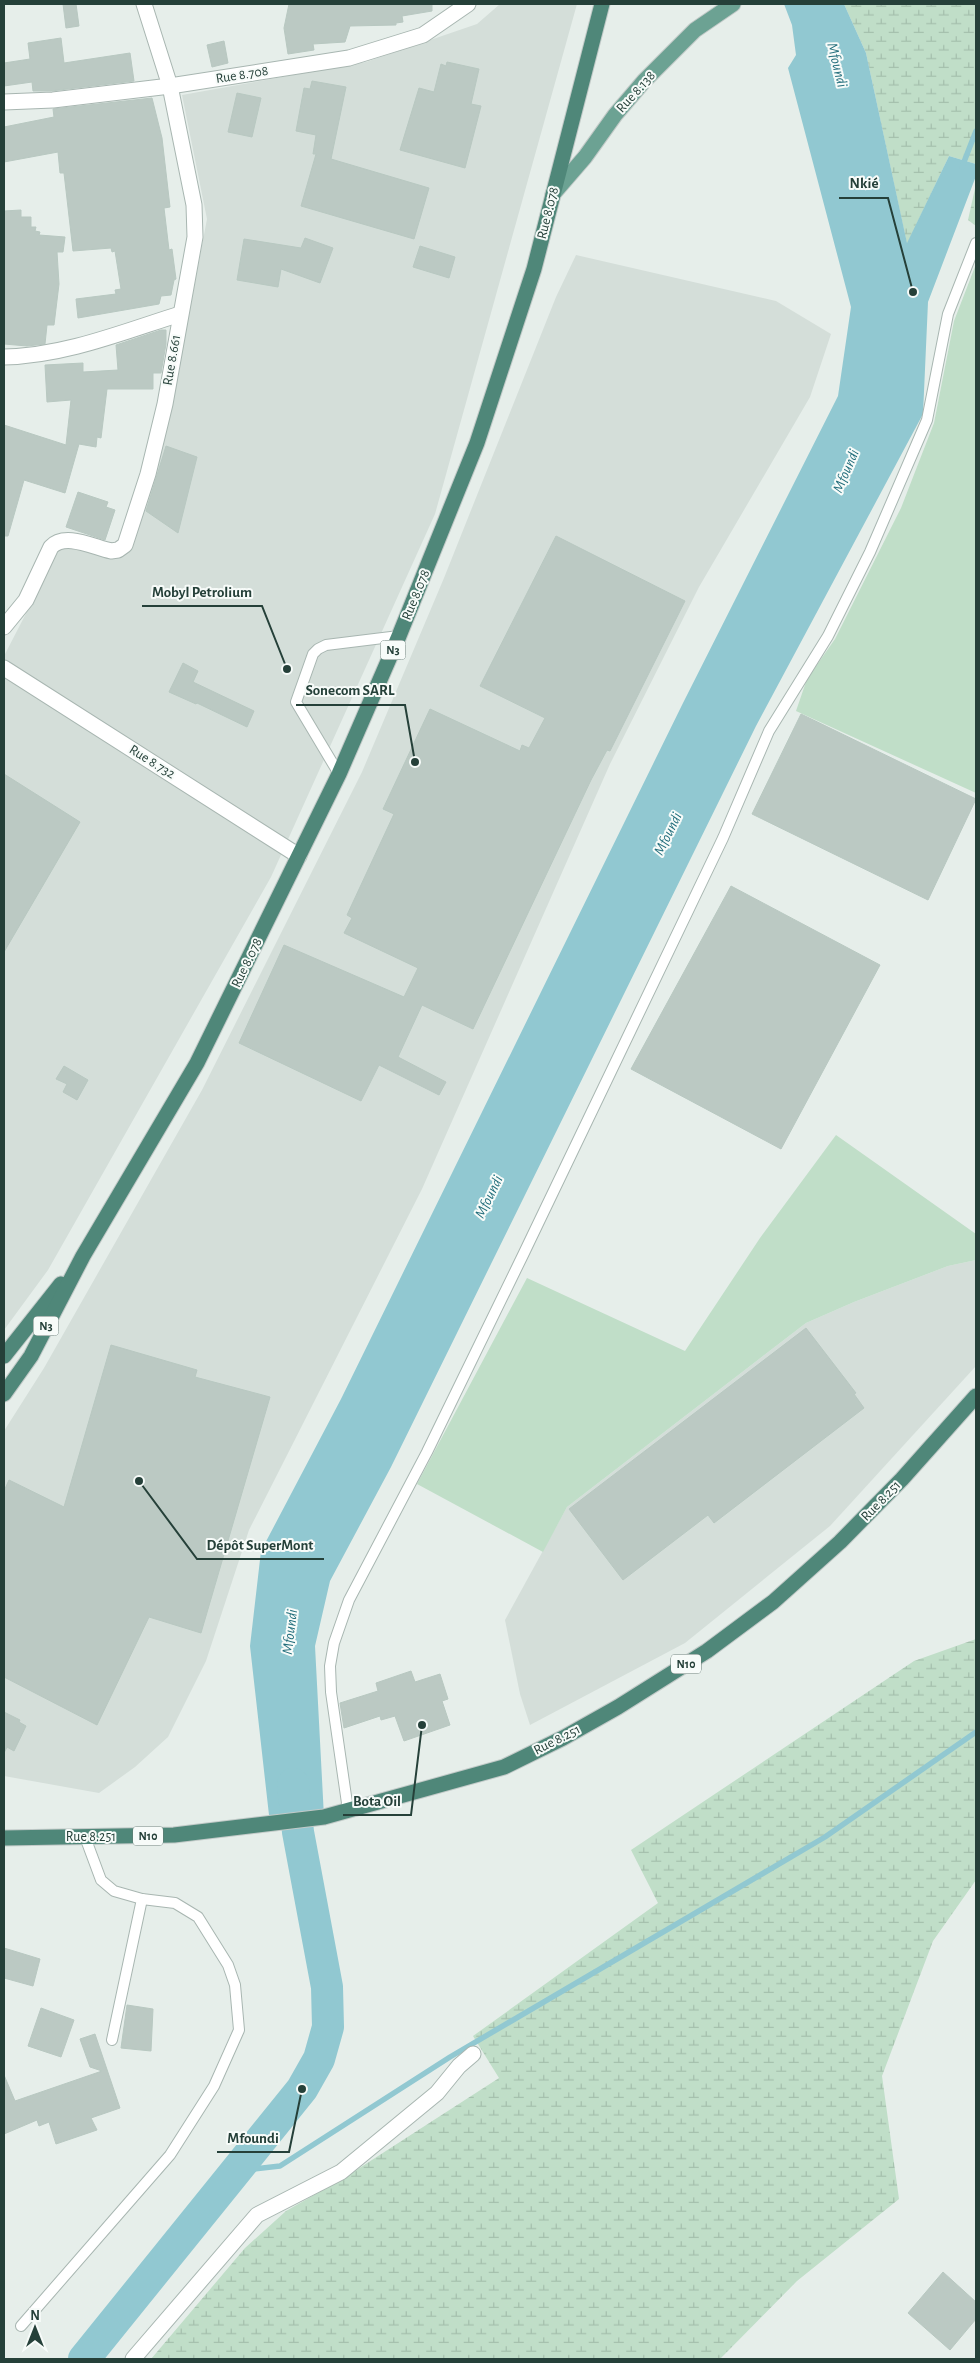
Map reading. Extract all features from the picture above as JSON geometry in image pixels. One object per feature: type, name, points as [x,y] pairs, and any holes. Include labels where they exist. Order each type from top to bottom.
[{"type":"highway","name":"Rue 8.078","points":[[4,1394],[31,1356],[83,1256],[197,1063],[339,774],[399,636],[477,443],[534,269],[602,4]]},
{"type":"highway","name":"Rue 8.078","points":[[4,1354],[83,1256]]},
{"type":"highway","name":"Rue 8.251","points":[[4,1838],[25,1836],[174,1835],[324,1817],[504,1767],[563,1738],[618,1707],[707,1651],[773,1602],[840,1542],[902,1479],[976,1396]]},
{"type":"highway","name":"Rue 8.251","points":[[4,1832],[25,1836]]},
{"type":"main road","name":"Rue 8.138","points":[[553,194],[585,157],[615,114],[644,81],[695,30],[733,4]]},
{"type":"street","name":"Rue 8.661","points":[[4,628],[26,600],[51,547],[56,541],[65,539],[111,551],[118,550],[125,545],[148,474],[165,404],[195,236],[194,205],[170,86],[144,4]]},
{"type":"street","name":"Rue 8.708","points":[[4,102],[53,100],[170,86],[349,58],[388,48],[423,35],[468,4]]},
{"type":"street","points":[[4,357],[31,357],[75,346],[180,314]]},
{"type":"street","name":"Rue 8.732","points":[[4,668],[299,856]]},
{"type":"street","points":[[133,2359],[257,2215],[341,2172],[437,2093],[459,2066],[473,2054]]},
{"type":"lane","points":[[348,1810],[331,1692],[330,1666],[334,1644],[349,1600],[427,1452],[523,1255],[723,838],[769,731],[828,636],[870,552],[927,420],[948,314],[976,243]]},
{"type":"lane","points":[[339,774],[296,702],[314,654],[326,645],[399,636]]},
{"type":"lane","points":[[21,2326],[170,2155],[214,2086],[238,2030],[235,1984],[228,1965],[198,1917],[175,1903],[142,1899],[114,1891],[100,1880],[85,1837]]},
{"type":"lane","points":[[112,2040],[142,1899]]},
{"type":"shaded area","points":[[500,4],[577,4],[435,514],[271,877],[48,1270],[4,1330],[4,656],[63,542],[115,554],[174,393],[207,219],[182,95],[366,62],[477,24]]},
{"type":"shaded area","points":[[576,255],[776,301],[831,334],[810,397],[699,587],[610,764],[422,1189],[249,1530],[206,1661],[168,1737],[135,1767],[99,1793],[4,1776],[4,1431],[44,1368],[202,1090],[362,772],[444,578],[556,297]]},
{"type":"shaded area","points":[[976,1260],[976,1366],[830,1526],[685,1643],[530,1725],[520,1694],[505,1620],[567,1507],[806,1323],[854,1302],[948,1266]]},
{"type":"green space","points":[[844,4],[976,4],[976,164],[949,156],[907,244],[866,53]]},
{"type":"green space","points":[[976,184],[976,226],[968,220]]},
{"type":"green space","points":[[976,264],[976,793],[796,711],[807,679],[835,639],[901,508],[934,423],[954,321]]},
{"type":"green space","points":[[836,1135],[976,1234],[976,1260],[948,1266],[854,1302],[806,1323],[567,1507],[543,1552],[417,1484],[527,1278],[685,1351],[760,1238]]},
{"type":"green space","points":[[976,1639],[976,1880],[933,1941],[882,2076],[899,2199],[797,2281],[720,2359],[151,2359],[245,2248],[286,2211],[344,2178],[499,2078],[473,2036],[658,1903],[631,1850],[914,1661]]},
{"type":"water","points":[[784,4],[844,4],[866,53],[907,243],[949,156],[976,164],[976,176],[928,302],[923,414],[756,726],[391,1467],[330,1581],[315,1646],[324,1817],[270,1824],[250,1646],[261,1551],[341,1399],[683,703],[838,396],[851,307],[788,68],[796,55],[792,25]]},
{"type":"building","points":[[63,4],[76,4],[79,26],[66,28]]},
{"type":"building","points":[[289,4],[432,4],[432,11],[402,16],[403,22],[396,23],[396,25],[350,26],[345,42],[313,44],[314,50],[288,54],[284,28]]},
{"type":"building","points":[[61,38],[64,63],[130,53],[134,81],[51,91],[33,91],[32,82],[4,86],[4,63],[30,59],[28,43]]},
{"type":"building","points":[[224,41],[228,63],[212,67],[207,45]]},
{"type":"building","points":[[447,62],[479,69],[471,104],[481,106],[465,168],[400,150],[419,88],[434,92],[441,64],[446,66]]},
{"type":"building","points":[[312,81],[346,87],[331,159],[429,188],[414,239],[301,206],[316,154],[313,154],[316,135],[296,131],[304,88],[310,89]]},
{"type":"building","points":[[237,93],[261,98],[252,137],[228,132]]},
{"type":"building","points":[[152,98],[162,138],[170,207],[164,208],[169,250],[172,249],[176,279],[174,280],[171,295],[161,296],[159,304],[78,318],[76,299],[116,294],[115,290],[121,289],[115,251],[112,252],[111,248],[73,251],[64,173],[60,173],[58,152],[4,162],[4,127],[54,117],[53,109]]},
{"type":"building","points":[[21,210],[21,217],[31,217],[31,227],[36,227],[35,231],[40,232],[39,235],[65,237],[63,252],[57,252],[59,284],[54,325],[47,325],[45,344],[27,346],[4,344],[4,211]]},
{"type":"building","points":[[305,238],[333,248],[320,283],[281,269],[278,287],[237,280],[244,239],[301,248]]},
{"type":"building","points":[[420,246],[455,257],[449,278],[413,267]]},
{"type":"building","points":[[166,330],[166,344],[161,373],[153,373],[153,389],[107,389],[101,438],[97,437],[96,447],[79,444],[65,493],[24,480],[8,536],[4,536],[4,425],[66,445],[71,400],[47,402],[45,365],[83,363],[83,372],[118,370],[116,345]]},
{"type":"building","points":[[166,446],[197,457],[178,533],[146,511]]},
{"type":"building","points":[[78,492],[108,502],[106,507],[115,510],[105,540],[66,527]]},
{"type":"building","points":[[556,536],[685,601],[610,751],[607,750],[591,780],[473,1029],[422,1005],[398,1057],[446,1082],[439,1095],[379,1065],[361,1101],[239,1043],[284,945],[404,997],[418,968],[344,933],[352,918],[347,915],[394,814],[383,809],[430,709],[520,751],[522,745],[529,748],[545,718],[480,686]]},
{"type":"building","points":[[183,663],[198,671],[193,682],[254,711],[247,727],[169,692]]},
{"type":"building","points":[[801,714],[976,799],[928,900],[752,814]]},
{"type":"building","points":[[4,774],[80,822],[4,952]]},
{"type":"building","points":[[731,886],[880,965],[781,1149],[631,1069]]},
{"type":"building","points":[[64,1066],[88,1080],[77,1100],[63,1092],[67,1084],[56,1079]]},
{"type":"building","points":[[806,1328],[856,1393],[854,1394],[864,1408],[714,1523],[708,1515],[623,1580],[569,1509]]},
{"type":"building","points":[[111,1345],[197,1370],[195,1377],[270,1397],[201,1633],[149,1617],[97,1725],[4,1677],[4,1491],[9,1480],[64,1507]]},
{"type":"building","points":[[411,1671],[415,1682],[440,1674],[448,1699],[442,1701],[450,1725],[404,1741],[395,1716],[381,1720],[380,1716],[344,1728],[340,1703],[378,1691],[376,1683]]},
{"type":"building","points":[[4,1712],[20,1720],[19,1722],[26,1726],[14,1751],[7,1747],[4,1753]]},
{"type":"building","points":[[4,1948],[40,1959],[33,1986],[4,1978]]},
{"type":"building","points":[[127,2005],[153,2009],[151,2051],[121,2048]]},
{"type":"building","points":[[41,2008],[74,2020],[61,2057],[28,2046]]},
{"type":"building","points":[[95,2034],[120,2108],[91,2118],[97,2130],[56,2144],[49,2122],[39,2126],[37,2120],[4,2134],[4,2075],[15,2101],[102,2071],[90,2067],[80,2039]]},
{"type":"building","points":[[943,2272],[976,2302],[976,2319],[950,2350],[908,2313]]},
{"type":"waterway","points":[[962,167],[976,131]]},
{"type":"waterway","points":[[236,2171],[280,2166],[450,2057],[825,1837],[976,1732]]},
{"type":"waterway","name":"Mfoundi","points":[[84,2359],[302,2089],[319,2059],[328,2027],[327,1987],[298,1832],[293,1784]]},
{"type":"place","name":"Nkié","points":[[913,292]]},
{"type":"place","name":"Mobyl Petrolium","points":[[287,669]]},
{"type":"place","name":"Sonecom SARL","points":[[415,762]]},
{"type":"place","name":"Dépôt SuperMont","points":[[139,1481]]},
{"type":"place","name":"Bota Oil","points":[[422,1725]]},
{"type":"place","name":"Mfoundi","points":[[302,2089]]}]
